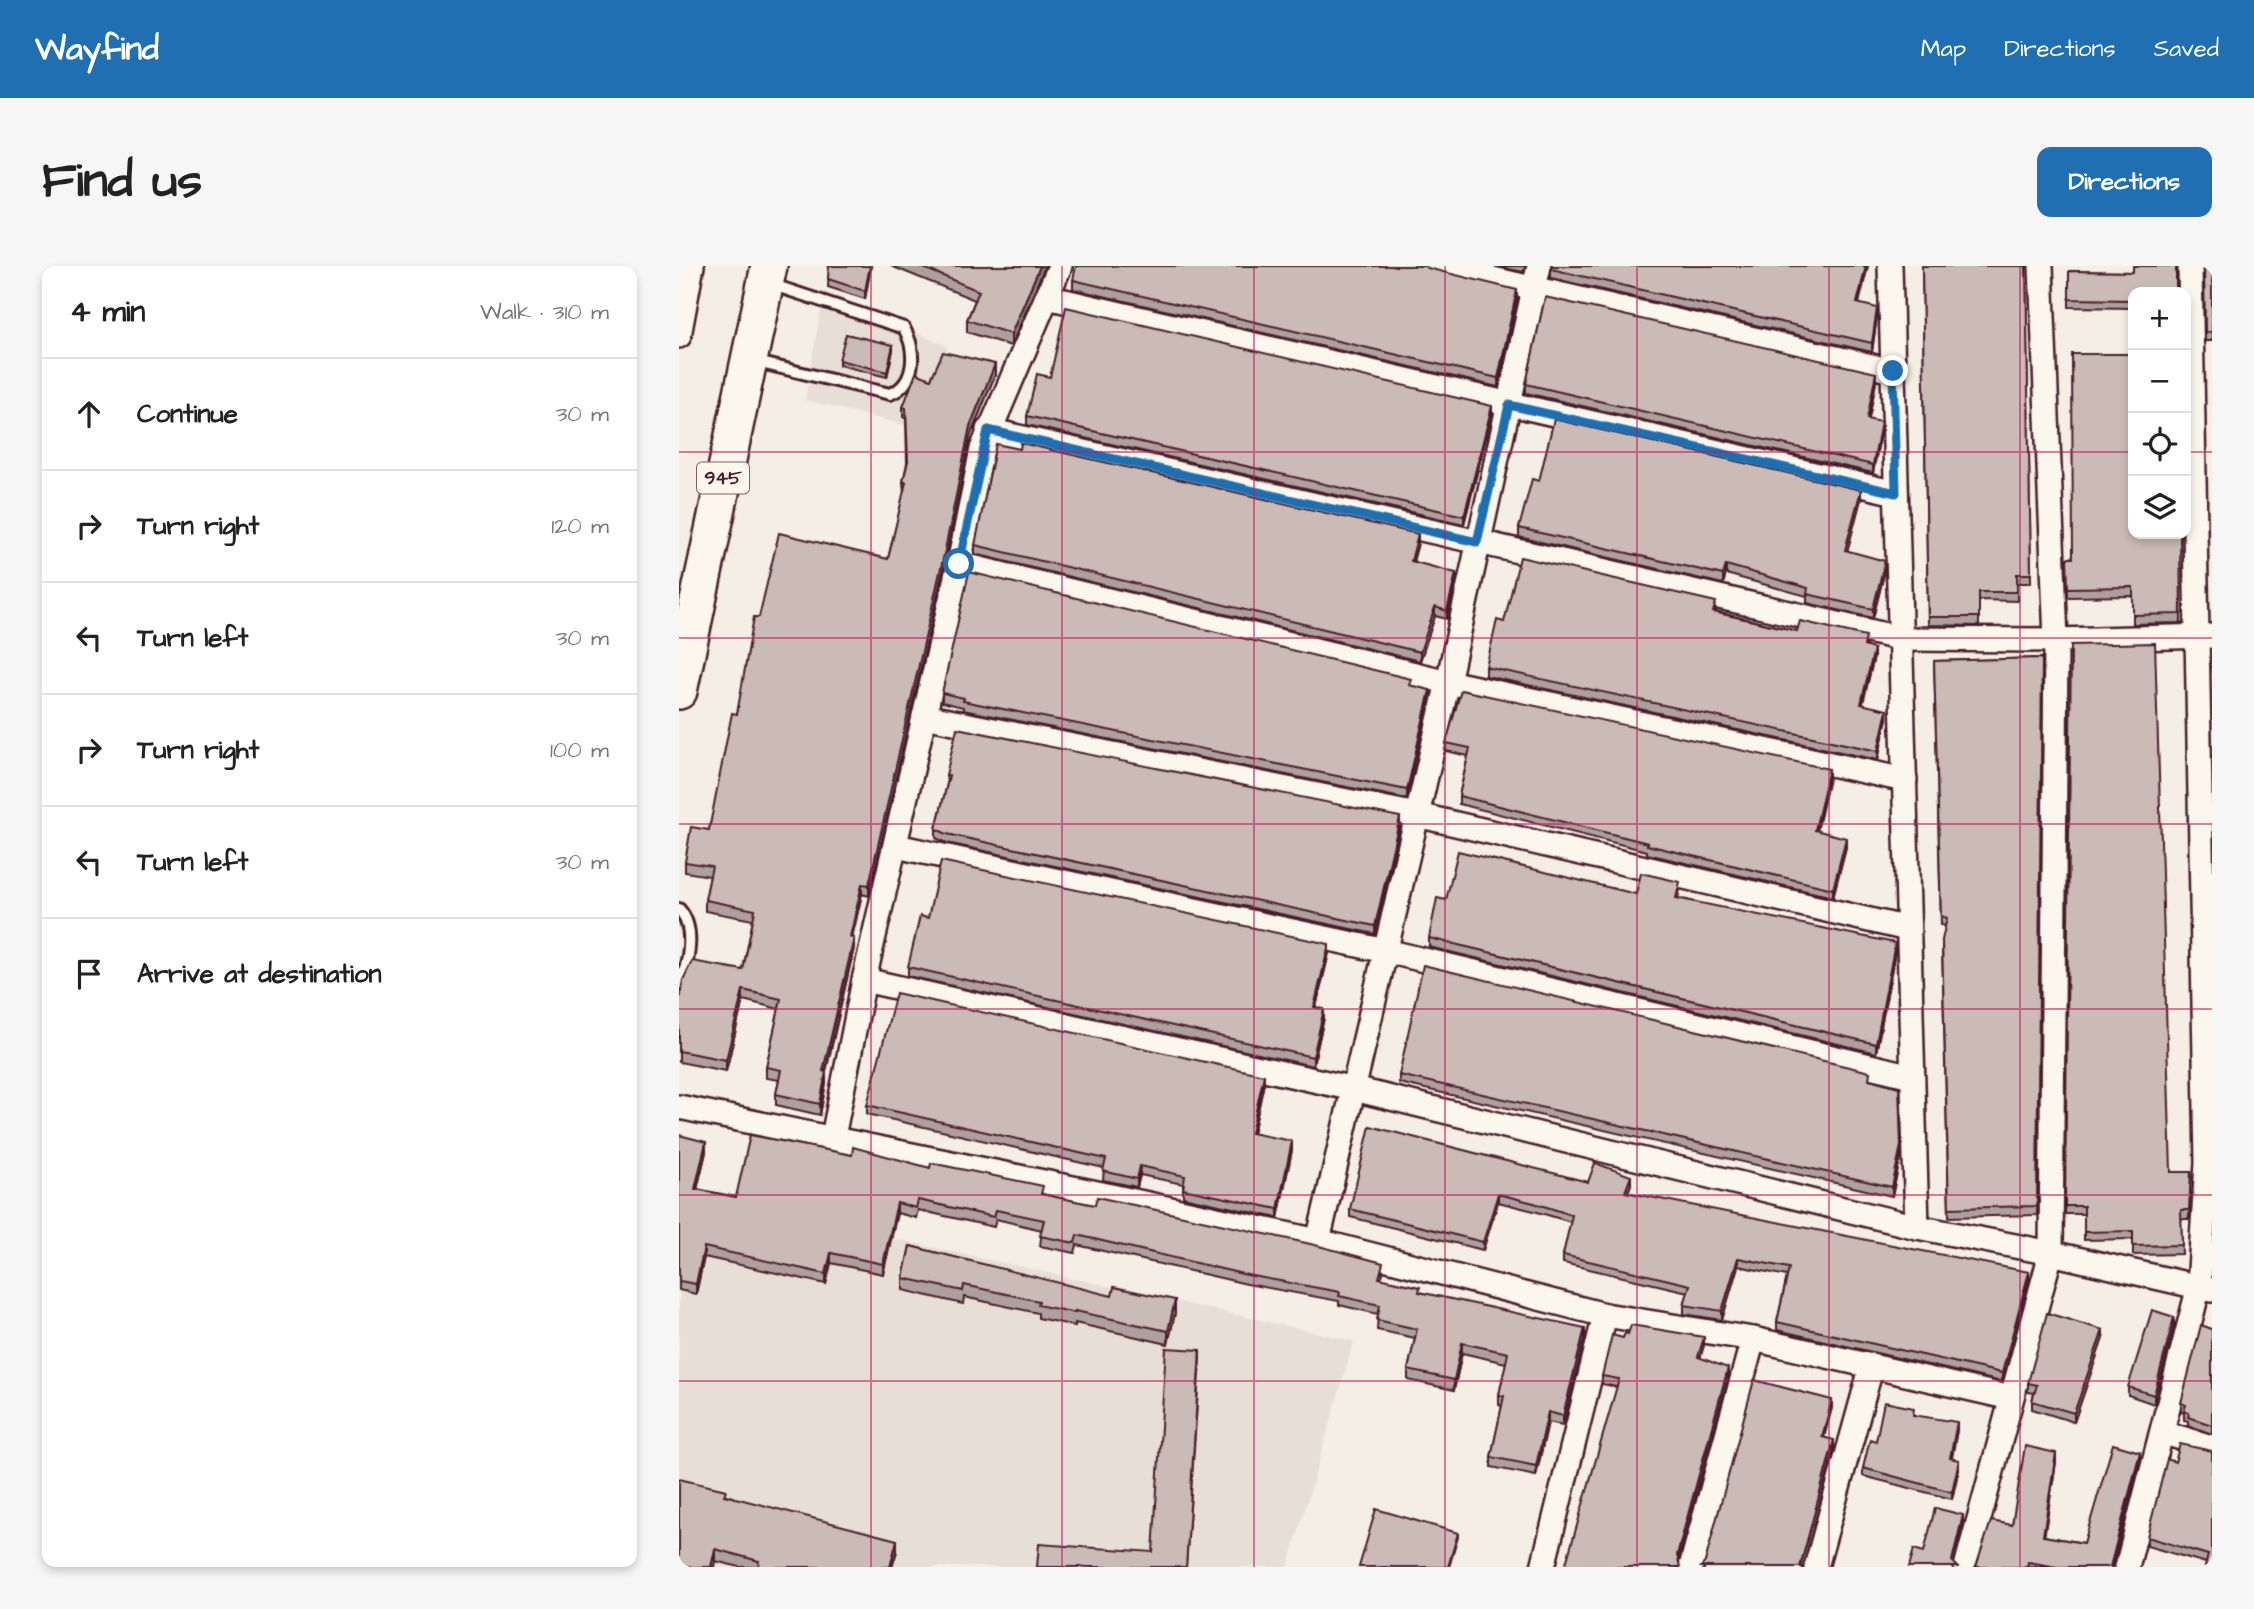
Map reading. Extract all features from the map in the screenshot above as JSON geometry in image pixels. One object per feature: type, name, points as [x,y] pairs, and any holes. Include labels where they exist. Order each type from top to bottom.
[{"type":"main road","name":"945","points":[[679,691],[767,274]]},
{"type":"street","points":[[679,336],[692,266]]},
{"type":"street","points":[[833,1137],[864,980],[988,430],[1060,266]]},
{"type":"street","points":[[1436,266],[1893,371]]},
{"type":"street","points":[[1318,1241],[1448,682],[1532,288],[1539,266]]},
{"type":"street","points":[[1890,266],[1903,639],[1907,929],[1917,1227]]},
{"type":"street","points":[[1966,1567],[2051,1253],[2056,640],[2041,266]]},
{"type":"street","points":[[2127,1567],[2206,1288],[2209,1163],[2205,637],[2190,266]]},
{"type":"street","points":[[1047,297],[1896,493]]},
{"type":"street","points":[[988,430],[1903,639],[2205,637]]},
{"type":"street","points":[[959,564],[1448,682],[1905,780]]},
{"type":"street","points":[[924,716],[1417,815],[1907,929]]},
{"type":"street","points":[[896,846],[1386,951],[1912,1076]]},
{"type":"street","points":[[864,980],[1354,1089],[1917,1227],[2051,1253],[2206,1288]]},
{"type":"street","points":[[679,1107],[833,1137],[1318,1241],[1605,1315],[1753,1339],[2011,1398]]},
{"type":"street","points":[[1543,1567],[1605,1315]]},
{"type":"street","points":[[1691,1567],[1753,1339]]},
{"type":"street","points":[[1816,1567],[1872,1365]]},
{"type":"street","points":[[2164,1433],[2212,1447]]},
{"type":"lane","points":[[747,359],[890,394],[904,381],[912,365],[912,342],[904,328],[767,274]]},
{"type":"lane","points":[[679,909],[688,926],[689,941],[679,984]]},
{"type":"shaded area","points":[[824,291],[948,347],[917,428],[805,400]]},
{"type":"shaded area","points":[[679,1191],[1354,1341],[1288,1567],[694,1567],[679,1563]]},
{"type":"building","points":[[829,266],[870,266],[865,291],[828,279]]},
{"type":"building","points":[[919,266],[1040,266],[1011,334],[967,320],[979,291]]},
{"type":"building","points":[[1076,266],[1426,266],[1517,290],[1498,378],[1073,280]]},
{"type":"building","points":[[1551,266],[1866,266],[1857,303],[1877,308],[1872,343],[1551,269]]},
{"type":"building","points":[[1922,266],[2026,266],[2031,574],[2017,574],[2017,592],[1979,592],[1979,617],[1928,617]]},
{"type":"building","points":[[2133,266],[2176,266],[2176,287],[2128,287],[2128,300],[2069,299],[2069,271],[2133,272]]},
{"type":"building","points":[[2204,266],[2212,266],[2212,332],[2205,332]]},
{"type":"building","points":[[1545,297],[1876,373],[1867,419],[1881,422],[1873,465],[1526,384]]},
{"type":"building","points":[[1066,307],[1492,406],[1464,516],[1027,416],[1037,374],[1050,377]]},
{"type":"building","points":[[846,334],[893,345],[887,372],[839,360]]},
{"type":"building","points":[[943,352],[995,364],[970,426],[945,550],[869,885],[862,884],[850,937],[854,938],[823,1071],[826,1072],[820,1104],[776,1094],[781,1070],[766,1067],[781,999],[743,990],[726,1060],[679,1051],[679,1001],[683,980],[692,961],[743,970],[755,910],[705,900],[712,866],[685,862],[691,827],[709,830],[732,713],[737,714],[754,617],[759,617],[779,533],[888,559],[906,482],[903,482],[908,461],[906,408],[903,407],[916,373],[931,379]]},
{"type":"building","points":[[2072,354],[2128,354],[2128,539],[2180,539],[2181,614],[2133,615],[2133,587],[2068,588],[2067,558],[2073,558]]},
{"type":"building","points":[[1554,419],[1861,490],[1845,550],[1885,561],[1873,609],[1807,594],[1808,588],[1726,565],[1723,575],[1519,528],[1532,479],[1539,481]]},
{"type":"building","points":[[1021,443],[1418,534],[1411,561],[1456,573],[1447,611],[1435,607],[1420,652],[975,545],[996,444],[1020,449]]},
{"type":"building","points":[[1520,557],[1716,602],[1713,612],[1797,631],[1800,621],[1866,636],[1864,646],[1874,649],[1861,704],[1887,710],[1878,751],[1486,667],[1497,620],[1504,622]]},
{"type":"building","points":[[969,572],[1411,679],[1409,685],[1430,690],[1407,790],[963,701],[964,698],[942,693]]},
{"type":"building","points":[[2155,643],[2171,1172],[2191,1172],[2189,1210],[2181,1210],[2182,1245],[2133,1246],[2133,1231],[2084,1232],[2084,1206],[2065,1206],[2071,645]]},
{"type":"building","points":[[2042,658],[2037,1206],[1949,1208],[1942,940],[1947,918],[1941,916],[1934,661]]},
{"type":"building","points":[[1461,690],[1829,769],[1815,830],[1846,838],[1833,889],[1647,845],[1648,843],[1459,796],[1470,748],[1446,743]]},
{"type":"building","points":[[957,728],[1400,817],[1375,926],[947,834],[936,829]]},
{"type":"building","points":[[1458,851],[1636,894],[1641,873],[1680,882],[1676,898],[1895,943],[1876,1044],[1429,938],[1437,898],[1446,900]]},
{"type":"building","points":[[941,861],[1329,944],[1314,1007],[1324,1009],[1313,1057],[908,967],[920,916],[928,918]]},
{"type":"building","points":[[1423,965],[1870,1072],[1869,1079],[1899,1087],[1901,1146],[1892,1187],[1399,1075]]},
{"type":"building","points":[[896,993],[1264,1075],[1251,1133],[1292,1141],[1278,1209],[1183,1189],[1185,1176],[1140,1166],[1137,1179],[1103,1171],[1106,1159],[867,1105]]},
{"type":"building","points":[[1370,1126],[1588,1182],[1595,1163],[1631,1176],[1625,1192],[2029,1272],[2002,1373],[1777,1322],[1789,1268],[1738,1258],[1722,1311],[1684,1305],[1690,1285],[1563,1255],[1572,1215],[1534,1203],[1498,1194],[1483,1242],[1350,1209]]},
{"type":"building","points":[[679,1135],[706,1142],[695,1189],[736,1197],[750,1135],[852,1155],[853,1147],[930,1168],[931,1163],[1043,1186],[1041,1194],[1095,1205],[1097,1197],[1315,1245],[1383,1263],[1379,1278],[1420,1287],[1419,1292],[1585,1328],[1563,1416],[1548,1412],[1536,1466],[1491,1457],[1504,1396],[1499,1395],[1508,1353],[1462,1343],[1454,1380],[1408,1370],[1417,1329],[1377,1320],[1380,1305],[1339,1296],[1340,1292],[1247,1275],[1077,1235],[1075,1243],[1040,1236],[1044,1220],[996,1210],[994,1217],[918,1200],[916,1208],[897,1203],[883,1264],[831,1253],[826,1274],[704,1247],[696,1284],[679,1281]]},
{"type":"building","points":[[910,1246],[1112,1296],[1114,1287],[1175,1300],[1168,1331],[1038,1305],[1039,1301],[964,1285],[963,1291],[903,1278]]},
{"type":"building","points":[[2152,1310],[2174,1317],[2154,1395],[2128,1387]]},
{"type":"building","points":[[2047,1313],[2103,1330],[2074,1413],[2032,1401],[2037,1385],[2028,1383]]},
{"type":"building","points":[[1631,1325],[1704,1337],[1698,1357],[1728,1368],[1677,1555],[1680,1567],[1565,1567],[1619,1379],[1602,1376],[1612,1335],[1623,1338],[1625,1333],[1628,1334]]},
{"type":"building","points":[[2201,1325],[2212,1329],[2212,1425],[2188,1417],[2189,1413],[2184,1411],[2186,1405],[2181,1403]]},
{"type":"building","points":[[1166,1348],[1200,1350],[1186,1567],[1037,1567],[1039,1544],[1153,1552]]},
{"type":"building","points":[[1754,1380],[1832,1400],[1822,1437],[1834,1440],[1800,1567],[1701,1567],[1705,1562]]},
{"type":"building","points":[[1884,1402],[1914,1408],[1913,1415],[1957,1422],[1950,1458],[1959,1460],[1952,1492],[1863,1468],[1870,1439],[1876,1441]]},
{"type":"building","points":[[2113,1444],[2140,1452],[2110,1567],[2057,1567],[2028,1562],[2027,1567],[1976,1567],[1991,1521],[2012,1525],[2025,1446],[2056,1453],[2043,1536],[2084,1543]]},
{"type":"building","points":[[2180,1444],[2212,1451],[2212,1567],[2205,1567],[2208,1555],[2147,1537],[2167,1459],[2175,1462]]},
{"type":"building","points":[[679,1479],[726,1490],[724,1495],[897,1540],[890,1567],[758,1567],[759,1561],[715,1549],[711,1567],[679,1567]]},
{"type":"building","points":[[1935,1508],[1963,1515],[1952,1561],[1958,1567],[1909,1567],[1914,1549],[1924,1552]]},
{"type":"building","points":[[1376,1509],[1458,1533],[1448,1567],[1359,1567]]},
{"type":"route","points":[[959,564],[988,430],[1477,542],[1509,405],[1896,493],[1893,371]]}]
